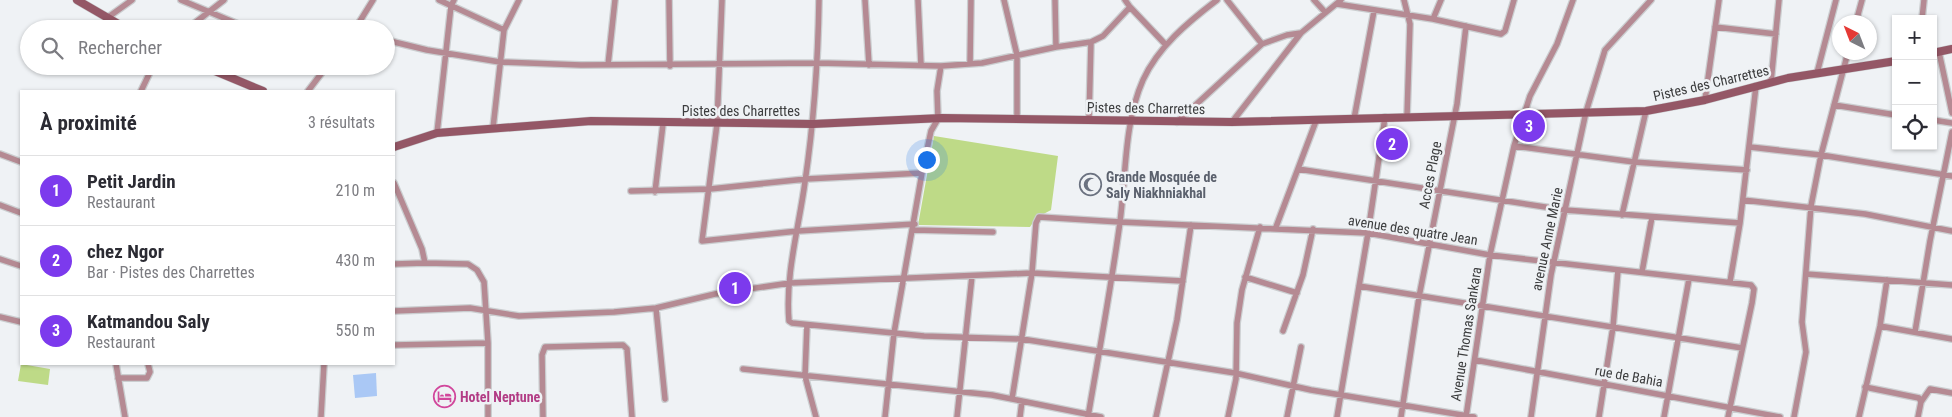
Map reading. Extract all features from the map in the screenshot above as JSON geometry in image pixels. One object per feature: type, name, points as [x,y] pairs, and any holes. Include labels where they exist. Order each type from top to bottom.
[{"type":"main road","points":[[77,0],[111,20]]},
{"type":"main road","points":[[1937,52],[1952,49]]},
{"type":"main road","name":"Pistes des Charrettes","points":[[395,147],[437,133],[591,121],[663,124],[813,124],[938,119],[1089,119],[1232,122],[1454,114],[1646,111],[1705,100],[1771,82],[1844,68],[1892,62]]},
{"type":"main road","points":[[223,75],[257,90]]},
{"type":"street","points":[[107,18],[132,0]]},
{"type":"street","points":[[181,0],[230,20]]},
{"type":"street","points":[[198,20],[224,0]]},
{"type":"street","points":[[361,20],[373,0]]},
{"type":"street","points":[[439,0],[452,3],[504,30]]},
{"type":"street","points":[[493,128],[504,30],[519,0]]},
{"type":"street","points":[[608,65],[615,0]]},
{"type":"street","points":[[669,0],[670,66]]},
{"type":"street","points":[[722,0],[717,124],[702,241],[798,231],[914,227],[993,232]]},
{"type":"street","points":[[819,0],[818,63],[813,124],[790,283],[789,321],[796,325],[894,333],[966,338],[1022,339],[1100,353],[1235,373],[1292,386],[1474,417]]},
{"type":"street","points":[[865,0],[869,65]]},
{"type":"street","points":[[918,0],[920,65]]},
{"type":"street","points":[[970,64],[971,0]]},
{"type":"street","points":[[1004,0],[1017,55],[1017,119]]},
{"type":"street","points":[[1055,0],[1056,47]]},
{"type":"street","points":[[1125,0],[1166,45]]},
{"type":"street","points":[[1088,416],[1112,279],[1131,120],[1143,80],[1166,45],[1217,0]]},
{"type":"street","points":[[1227,0],[1262,44]]},
{"type":"street","points":[[1314,0],[1325,12]]},
{"type":"street","points":[[1404,0],[1408,15],[1410,66],[1407,116]]},
{"type":"street","points":[[1433,19],[1441,0]]},
{"type":"street","points":[[1232,122],[1301,33],[1339,2],[1374,11],[1433,19],[1502,34],[1514,0]]},
{"type":"street","name":"Avenue Thomas Sankara","points":[[1466,416],[1490,255],[1514,146],[1523,114],[1557,44],[1573,0]]},
{"type":"street","name":"avenue Anne Marie","points":[[1537,372],[1544,317],[1565,210],[1586,112],[1605,50],[1651,0]]},
{"type":"street","points":[[1705,100],[1719,0]]},
{"type":"street","points":[[1771,82],[1780,0]]},
{"type":"street","points":[[1818,73],[1836,0]]},
{"type":"street","points":[[1858,15],[1862,0]]},
{"type":"street","points":[[1922,15],[1924,0]]},
{"type":"street","points":[[437,133],[452,3]]},
{"type":"street","points":[[395,42],[446,54],[500,62],[670,66],[818,63],[941,66],[970,64],[1091,42],[1103,36],[1130,7]]},
{"type":"street","points":[[1354,119],[1374,11]]},
{"type":"street","name":"Acces Plage","points":[[1401,417],[1419,297],[1454,114],[1466,26]]},
{"type":"street","points":[[1715,27],[1776,34]]},
{"type":"street","points":[[1177,122],[1262,44],[1287,35],[1301,33]]},
{"type":"street","points":[[1089,119],[1091,42]]},
{"type":"street","points":[[1937,56],[1952,114]]},
{"type":"street","points":[[1794,417],[1806,352],[1802,322],[1811,206],[1821,155],[1846,60]]},
{"type":"street","points":[[885,417],[894,333],[922,173],[931,131],[938,119],[938,91],[941,66]]},
{"type":"street","points":[[142,90],[149,75]]},
{"type":"street","points":[[309,90],[320,75]]},
{"type":"street","points":[[1730,282],[1740,223],[1756,86]]},
{"type":"street","points":[[1834,105],[1892,114]]},
{"type":"street","points":[[1622,215],[1646,111]]},
{"type":"street","points":[[1337,417],[1368,233],[1385,117]]},
{"type":"street","points":[[1276,227],[1316,120]]},
{"type":"street","points":[[1937,121],[1952,123]]},
{"type":"street","points":[[655,192],[663,124]]},
{"type":"street","points":[[1915,332],[1922,284],[1952,132]]},
{"type":"street","points":[[1514,146],[1634,162],[1747,170]]},
{"type":"street","points":[[1750,147],[1821,155],[1952,176]]},
{"type":"street","points":[[0,154],[20,162]]},
{"type":"street","points":[[1298,169],[1565,210],[1740,223]]},
{"type":"street","points":[[631,192],[710,189],[806,180],[922,173]]},
{"type":"street","points":[[396,192],[422,249],[425,263]]},
{"type":"street","points":[[1743,200],[1811,206],[1934,226],[1952,231]]},
{"type":"street","points":[[0,205],[20,213]]},
{"type":"street","points":[[1642,272],[1652,217]]},
{"type":"street","name":"avenue des quatre Jean","points":[[1032,273],[1038,218],[1260,226],[1368,233],[1490,255],[1753,286],[1742,348]]},
{"type":"street","points":[[1156,417],[1184,281],[1191,225]]},
{"type":"street","points":[[1228,417],[1236,379],[1237,323],[1245,277],[1260,226]]},
{"type":"street","points":[[1283,330],[1297,293],[1313,229]]},
{"type":"street","points":[[0,259],[20,266]]},
{"type":"street","points":[[395,264],[425,263],[472,266],[484,282],[488,343],[488,417]]},
{"type":"street","points":[[1599,417],[1613,327],[1618,270]]},
{"type":"street","points":[[1012,399],[1032,273]]},
{"type":"street","points":[[395,311],[486,309],[500,314],[519,316],[656,308],[715,294],[790,283],[1032,273],[1112,279],[1184,281]]},
{"type":"street","points":[[1806,274],[1952,286]]},
{"type":"street","points":[[957,417],[972,276]]},
{"type":"street","points":[[1245,277],[1297,293]]},
{"type":"street","points":[[1664,417],[1690,279]]},
{"type":"street","points":[[1858,417],[1880,326],[1887,280]]},
{"type":"street","points":[[1359,286],[1742,348],[1728,417]]},
{"type":"street","points":[[656,308],[665,399]]},
{"type":"street","points":[[0,317],[20,322]]},
{"type":"street","points":[[807,325],[805,376],[816,417]]},
{"type":"street","points":[[1880,326],[1952,339]]},
{"type":"street","points":[[395,345],[488,343]]},
{"type":"street","points":[[543,417],[542,355],[545,347],[623,344],[627,349],[632,417]]},
{"type":"street","points":[[1287,417],[1301,347]]},
{"type":"street","name":"rue de Bahia","points":[[1475,360],[1604,385],[1730,406],[1780,417]]},
{"type":"street","points":[[116,365],[125,417]]},
{"type":"street","points":[[118,378],[148,378],[150,372],[148,365]]},
{"type":"street","points":[[321,417],[324,365]]},
{"type":"street","points":[[743,369],[960,392],[1012,399],[1088,416],[1101,417]]},
{"type":"street","points":[[1530,417],[1537,372]]},
{"type":"street","points":[[1866,387],[1917,398],[1920,402]]},
{"type":"street","points":[[1918,417],[1920,402],[1930,389],[1952,393]]},
{"type":"street","points":[[1020,417],[1022,401]]},
{"type":"green space","points":[[934,136],[1058,156],[1051,210],[1036,218],[1030,227],[918,225]]},
{"type":"green space","points":[[21,365],[50,369],[48,385],[18,381]]},
{"type":"water","points":[[376,373],[377,396],[355,398],[353,375]]},
{"type":"place","name":"Katmandou Saly","points":[[1529,126]]},
{"type":"place","name":"chez Ngor","points":[[1392,144]]},
{"type":"place","name":"Grande Mosquée de Saly Niakhniakhal","points":[[1090,185]]},
{"type":"place","name":"Petit Jardin","points":[[735,288]]},
{"type":"place","name":"Hotel Neptune","points":[[444,397]]}]
